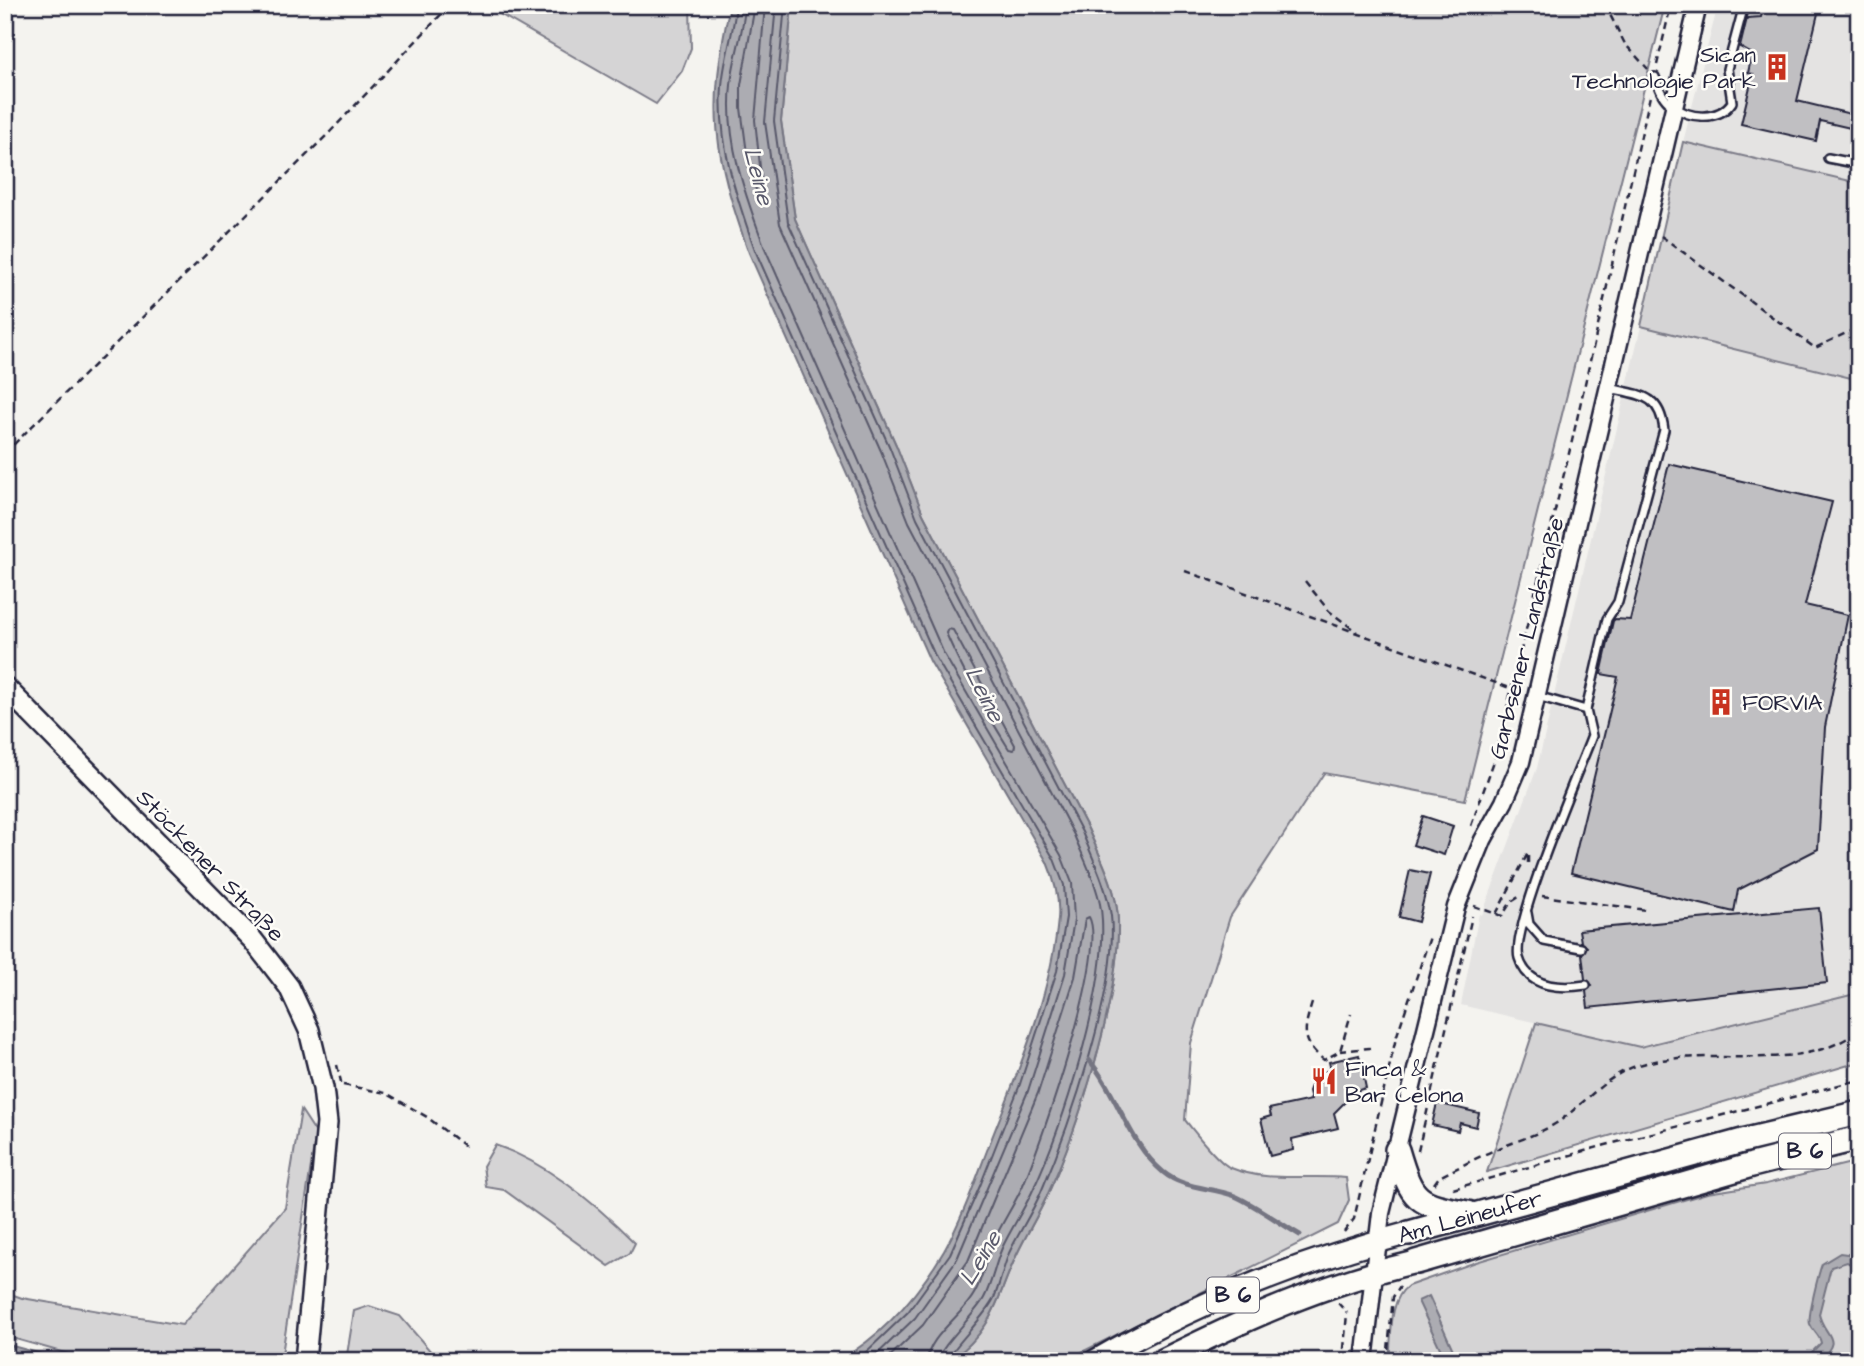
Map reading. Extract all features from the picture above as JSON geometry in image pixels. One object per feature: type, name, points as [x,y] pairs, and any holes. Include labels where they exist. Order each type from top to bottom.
[{"type":"highway","name":"Am Leineufer","points":[[1409,1233],[1746,1140],[1859,1113]]},
{"type":"highway","name":"Am Leineufer","points":[[1416,1262],[1752,1165],[1859,1138]]},
{"type":"highway","points":[[1397,1150],[1407,1182],[1420,1200],[1431,1207],[1478,1214]]},
{"type":"main road","name":"Stöckener Straße","points":[[5,687],[252,939],[289,987],[309,1030],[333,1086],[327,1123],[305,1361]]},
{"type":"main road","name":"Am Leineufer","points":[[1095,1361],[1213,1303],[1330,1255],[1409,1233]]},
{"type":"main road","name":"Am Leineufer","points":[[1161,1361],[1283,1304],[1374,1272],[1416,1262]]},
{"type":"street","name":"Garbsener Landstraße","points":[[1364,1361],[1377,1242],[1456,907],[1521,762],[1698,5]]},
{"type":"lane","points":[[1655,76],[1661,94],[1674,107],[1708,117],[1726,112],[1732,102],[1727,69],[1744,5]]},
{"type":"lane","points":[[1828,158],[1859,164]]},
{"type":"lane","points":[[1586,985],[1565,988],[1534,979],[1525,971],[1518,956],[1518,944],[1532,895],[1592,736],[1586,710],[1607,619],[1618,602],[1664,430],[1662,411],[1651,399],[1609,388]]},
{"type":"lane","points":[[1536,695],[1586,710]]},
{"type":"lane","points":[[1527,911],[1529,924],[1544,941],[1581,948]]},
{"type":"path","points":[[5,453],[330,132],[450,5]]},
{"type":"path","points":[[1605,5],[1625,44],[1655,76]]},
{"type":"path","points":[[1467,836],[1494,761],[1512,690],[1671,5]]},
{"type":"path","points":[[1658,234],[1815,348],[1859,327]]},
{"type":"path","points":[[1185,571],[1512,690]]},
{"type":"path","points":[[1305,581],[1329,611],[1360,634]]},
{"type":"path","points":[[1496,914],[1528,853],[1528,868]]},
{"type":"path","points":[[1474,906],[1502,916],[1511,902],[1523,894],[1646,909]]},
{"type":"path","points":[[1354,1219],[1396,1038],[1432,933]]},
{"type":"path","points":[[1312,1003],[1305,1026],[1311,1050],[1324,1060],[1340,1051],[1370,1048]]},
{"type":"path","points":[[1340,1051],[1351,1014]]},
{"type":"path","points":[[1430,1191],[1440,1177],[1560,1121],[1600,1086],[1638,1065],[1822,1050],[1846,1040],[1859,1030]]},
{"type":"path","points":[[336,1062],[333,1086],[342,1097]]},
{"type":"path","points":[[1447,1190],[1602,1146],[1859,1080]]},
{"type":"path","points":[[333,1086],[386,1093],[427,1117],[468,1149]]},
{"type":"path","points":[[1371,1096],[1381,1103]]},
{"type":"path","points":[[1387,1361],[1393,1297]]},
{"type":"path","points":[[1343,1361],[1347,1313]]},
{"type":"shaded area","points":[[484,5],[690,5],[691,48],[682,71],[656,104]]},
{"type":"shaded area","points":[[792,5],[1665,5],[1465,800],[1324,773],[1230,917],[1191,1043],[1185,1120],[1213,1154],[1231,1168],[1245,1173],[1273,1177],[1346,1178],[1349,1200],[1338,1224],[1064,1361],[950,1361],[977,1337],[986,1325],[1059,1169],[1084,1099],[1105,1023],[1112,986],[1117,951],[1118,920],[1115,896],[1088,829],[923,514],[896,445],[795,219],[781,121]]},
{"type":"shaded area","points":[[1718,5],[1859,5],[1859,183],[1683,142]]},
{"type":"shaded area","points":[[1683,142],[1859,183],[1859,380],[1641,326]]},
{"type":"shaded area","points":[[1641,326],[1859,380],[1859,993],[1640,1047],[1461,1005],[1479,914],[1482,915],[1537,768]]},
{"type":"shaded area","points":[[1859,993],[1859,1062],[1487,1172],[1536,1023],[1640,1047]]},
{"type":"shaded area","points":[[301,1110],[316,1133],[281,1361],[93,1361],[5,1336],[5,1292],[22,1298],[182,1325],[285,1208]]},
{"type":"shaded area","points":[[495,1145],[534,1162],[588,1200],[635,1243],[630,1253],[609,1266],[504,1190],[486,1187],[483,1166]]},
{"type":"shaded area","points":[[1859,1161],[1859,1361],[1389,1361],[1394,1310],[1397,1300],[1408,1286],[1476,1262],[1707,1193],[1766,1184]]},
{"type":"shaded area","points":[[369,1306],[400,1316],[439,1361],[346,1361],[354,1311]]},
{"type":"water","name":"Leine","points":[[730,5],[792,5],[781,121],[795,219],[896,445],[923,514],[1088,829],[1107,873],[1117,908],[1117,951],[1105,1023],[1084,1099],[1059,1169],[986,1325],[965,1349],[950,1361],[838,1361],[884,1327],[911,1299],[934,1267],[957,1226],[1021,1064],[1040,1007],[1054,948],[1058,897],[1047,862],[930,661],[749,253],[728,186],[717,130],[718,74]]},
{"type":"water","points":[[1859,1251],[1859,1270],[1847,1262],[1831,1267],[1819,1314],[1832,1342],[1831,1347],[1818,1361],[1803,1361],[1821,1343],[1811,1327],[1810,1320],[1822,1264],[1840,1253],[1854,1255]]},
{"type":"water","points":[[1429,1296],[1458,1361],[1446,1361],[1418,1301]]},
{"type":"water","points":[[5,1344],[67,1361],[5,1361]]},
{"type":"building","name":"Sican Technologie Park","points":[[1764,5],[1820,5],[1797,101],[1859,116],[1859,130],[1820,121],[1816,141],[1741,124],[1753,74],[1748,73],[1752,54],[1740,47],[1747,18],[1761,17]]},
{"type":"building","name":"FORVIA","points":[[1669,464],[1832,502],[1805,605],[1848,615],[1825,727],[1818,849],[1738,890],[1734,912],[1571,873],[1618,677],[1601,674],[1613,621],[1630,620]]},
{"type":"building","points":[[1423,816],[1453,826],[1444,855],[1413,845]]},
{"type":"building","points":[[1410,870],[1430,874],[1418,922],[1399,917]]},
{"type":"building","points":[[1819,908],[1827,983],[1588,1008],[1586,991],[1592,985],[1585,979],[1582,954],[1587,947],[1581,942],[1579,930]]},
{"type":"building","points":[[1359,1055],[1366,1088],[1348,1093],[1346,1101],[1334,1113],[1338,1128],[1292,1139],[1293,1150],[1270,1156],[1261,1119],[1271,1116],[1269,1109],[1311,1100],[1309,1091],[1313,1081],[1320,1073],[1331,1070],[1329,1062]]},
{"type":"building","points":[[1437,1103],[1479,1113],[1476,1127],[1460,1123],[1458,1131],[1432,1125]]},
{"type":"waterway","points":[[1089,1060],[1141,1147],[1163,1172],[1179,1182],[1235,1196],[1300,1235]]},
{"type":"place","name":"Sican Technologie Park","points":[[1777,67]]},
{"type":"place","name":"FORVIA","points":[[1721,702]]},
{"type":"place","name":"Finca & Bar Celona","points":[[1324,1081]]}]
